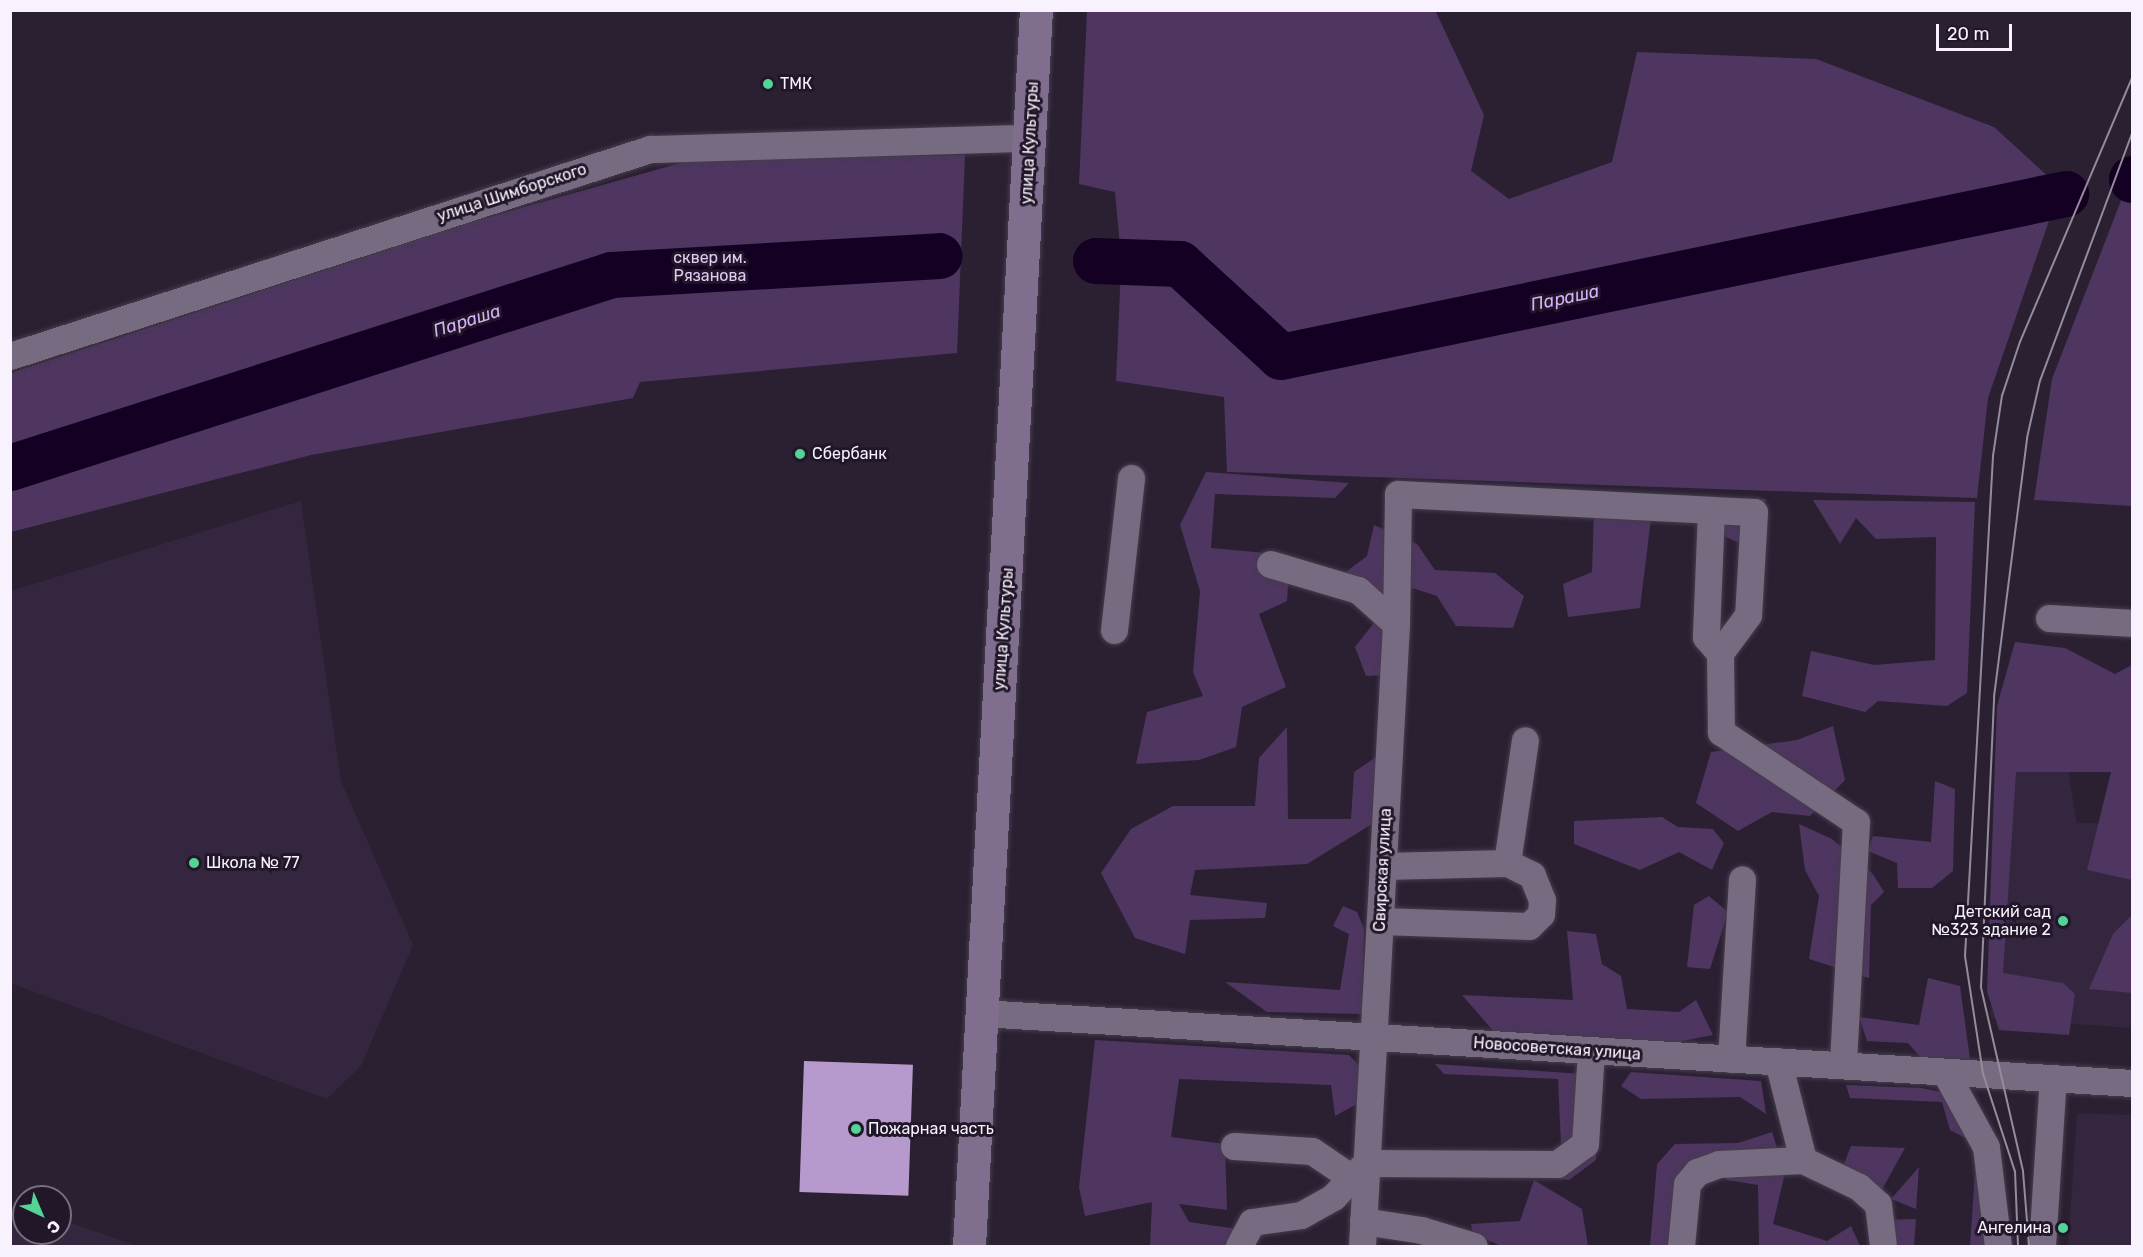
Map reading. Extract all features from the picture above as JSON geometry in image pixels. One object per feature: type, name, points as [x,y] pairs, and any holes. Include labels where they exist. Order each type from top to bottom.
[{"type":"main road","name":"улица Культуры","points":[[969,1246],[1031,138],[1036,10]]},
{"type":"street","name":"улица Шимборского","points":[[10,356],[650,149],[1031,138]]},
{"type":"street","points":[[1114,630],[1131,478]]},
{"type":"street","name":"Свирская улица","points":[[1362,1234],[1359,1170],[1374,1037],[1396,624],[1398,494],[1711,510]]},
{"type":"street","points":[[1720,653],[1706,637],[1711,510],[1754,512],[1748,615],[1720,653],[1721,732],[1856,822],[1843,1065]]},
{"type":"street","points":[[1270,564],[1358,590],[1396,624]]},
{"type":"street","points":[[2049,618],[2133,623]]},
{"type":"street","points":[[1507,863],[1525,740]]},
{"type":"street","points":[[1380,921],[1529,926],[1541,914],[1542,900],[1532,875],[1507,863],[1383,866]]},
{"type":"street","points":[[1731,1059],[1742,879]]},
{"type":"street","name":"Новосоветская улица","points":[[981,1013],[1591,1052],[2133,1083]]},
{"type":"street","points":[[1234,1146],[1312,1151],[1359,1170],[1557,1164],[1585,1144],[1591,1052]]},
{"type":"street","points":[[1778,1061],[1803,1160]]},
{"type":"street","points":[[1945,1072],[1986,1147],[1998,1246]]},
{"type":"street","points":[[2042,1246],[2053,1078]]},
{"type":"street","points":[[1681,1246],[1688,1184],[1697,1172],[1719,1164],[1803,1160],[1859,1187],[1878,1204],[1883,1246]]},
{"type":"street","points":[[1239,1246],[1252,1222],[1301,1215],[1332,1197],[1359,1170]]},
{"type":"street","points":[[1362,1234],[1421,1230],[1474,1246]]},
{"type":"shaded area","name":"Школа № 77","points":[[301,501],[341,781],[413,945],[361,1066],[327,1099],[10,983],[11,591]]},
{"type":"shaded area","name":"Детский сад №323 здание 2","points":[[1996,721],[2060,722],[2077,823],[2132,823],[2132,1028],[1991,1018]]},
{"type":"shaded area","points":[[2077,1113],[2132,1115],[2132,1246],[2068,1246]]},
{"type":"shaded area","points":[[10,1202],[12,1203],[12,1245],[72,1245],[72,1223],[137,1246],[11,1246]]},
{"type":"green space","points":[[1435,10],[1484,115],[1471,171],[1509,199],[1612,162],[1637,52],[1816,59],[1994,127],[2063,190],[1281,354],[1182,261],[1121,257],[1115,192],[1079,184],[1087,11]]},
{"type":"green space","name":"сквер им. Рязанова","points":[[965,155],[957,353],[640,382],[633,398],[311,455],[11,532],[11,373],[461,225],[691,160]]},
{"type":"green space","points":[[2132,197],[2132,506],[2034,500],[2052,379],[2122,198]]},
{"type":"green space","points":[[2043,202],[2051,215],[1988,398],[1977,498],[1227,472],[1224,397],[1116,381],[1121,267],[1178,268],[1280,361]]},
{"type":"green space","points":[[1206,472],[1349,483],[1335,498],[1215,494],[1211,548],[1290,555],[1287,601],[1259,614],[1286,687],[1242,707],[1236,747],[1199,760],[1136,764],[1147,712],[1203,696],[1193,672],[1200,591],[1180,525]]},
{"type":"green space","points":[[1504,487],[1766,499],[1760,524],[1737,542],[1696,523],[1651,519],[1640,608],[1568,617],[1563,584],[1592,572],[1594,510]]},
{"type":"green space","points":[[1813,500],[1975,502],[1967,693],[1947,706],[1878,701],[1865,712],[1802,696],[1811,651],[1874,665],[1935,660],[1936,537],[1876,539],[1856,518],[1840,544]]},
{"type":"green space","points":[[1374,525],[1417,544],[1435,570],[1495,573],[1524,596],[1513,628],[1456,626],[1437,596],[1412,588],[1385,675],[1366,676],[1355,647],[1377,619],[1342,575],[1367,556]]},
{"type":"green space","points":[[2015,642],[2065,648],[2115,674],[2132,665],[2132,880],[2087,870],[2111,772],[2016,772],[2003,973],[2063,983],[2075,994],[2069,1035],[1999,1030],[1987,991],[1997,706]]},
{"type":"green space","points":[[1833,726],[1845,780],[1810,816],[1772,812],[1738,831],[1696,803],[1711,752],[1797,740]]},
{"type":"green space","points":[[1287,727],[1288,819],[1351,819],[1354,772],[1382,753],[1377,821],[1307,864],[1195,870],[1190,895],[1267,903],[1265,918],[1190,920],[1185,954],[1135,938],[1101,873],[1131,829],[1173,806],[1255,806],[1259,758]]},
{"type":"green space","points":[[1935,781],[1955,789],[1953,871],[1932,888],[1898,888],[1897,863],[1868,851],[1873,836],[1931,842]]},
{"type":"green space","points":[[1662,817],[1678,827],[1713,829],[1724,843],[1712,870],[1679,852],[1640,870],[1574,844],[1574,821]]},
{"type":"green space","points":[[1799,824],[1832,839],[1873,874],[1884,892],[1871,905],[1869,978],[1809,959],[1819,896],[1805,870]]},
{"type":"green space","points":[[1709,896],[1728,912],[1710,969],[1687,967],[1694,905]]},
{"type":"green space","points":[[1343,906],[1357,912],[1364,928],[1362,1014],[1267,1012],[1225,982],[1340,990],[1349,934],[1333,926]]},
{"type":"green space","points":[[2132,915],[2132,993],[2089,989],[2113,934]]},
{"type":"green space","points":[[1567,931],[1596,934],[1602,964],[1621,976],[1627,1009],[1679,1012],[1696,1000],[1713,1035],[1672,1043],[1495,1033],[1462,995],[1573,1000]]},
{"type":"green space","points":[[1928,978],[1960,986],[1970,1059],[1921,1058],[1908,1043],[1867,1041],[1859,1017],[1919,1025]]},
{"type":"green space","points":[[1095,1040],[1349,1055],[1360,1066],[1357,1104],[1335,1116],[1331,1085],[1179,1079],[1171,1137],[1225,1144],[1227,1210],[1179,1204],[1189,1222],[1244,1230],[1245,1246],[1150,1246],[1152,1202],[1085,1216],[1079,1187]]},
{"type":"green space","points":[[1435,1064],[1583,1074],[1596,1099],[1596,1160],[1569,1180],[1546,1177],[1561,1144],[1558,1079],[1444,1074]]},
{"type":"green space","points":[[1631,1072],[1761,1081],[1766,1114],[1740,1097],[1641,1099],[1621,1086]]},
{"type":"green space","points":[[1846,1085],[1922,1088],[1969,1098],[1997,1246],[1970,1246],[1977,1144],[1950,1130],[1942,1102],[1850,1098]]},
{"type":"green space","points":[[1772,1132],[1785,1173],[1773,1224],[1827,1241],[1851,1226],[1860,1246],[1759,1246],[1758,1185],[1727,1180],[1720,1173],[1698,1190],[1682,1246],[1650,1246],[1657,1164],[1675,1144],[1738,1143]]},
{"type":"green space","points":[[1851,1146],[1905,1148],[1879,1195],[1844,1164]]},
{"type":"green space","points":[[1919,1167],[1916,1209],[1891,1199]]},
{"type":"green space","points":[[1534,1180],[1582,1209],[1588,1246],[1501,1246],[1473,1234],[1471,1224],[1520,1221]]},
{"type":"green space","points":[[1916,1219],[1914,1246],[1888,1246],[1880,1220]]},
{"type":"building","name":"Пожарная часть","points":[[804,1061],[913,1065],[908,1196],[799,1192]]},
{"type":"waterway","name":"Параша","points":[[1096,261],[1180,264],[1281,357],[2066,194]]},
{"type":"waterway","name":"Параша","points":[[10,468],[612,275],[939,256]]},
{"type":"tram line","points":[[2018,1246],[2015,1172],[1983,1074],[1965,956],[1993,456],[2002,396],[2020,342],[2132,78]]},
{"type":"tram line","points":[[2029,1246],[2023,1171],[1981,987],[1994,697],[2027,438],[2040,381],[2132,133]]},
{"type":"place","name":"ТМК","points":[[768,84]]},
{"type":"place","name":"Сбербанк","points":[[800,454]]},
{"type":"place","name":"Школа № 77","points":[[194,863]]},
{"type":"place","name":"Детский сад №323 здание 2","points":[[2063,921]]},
{"type":"place","name":"Пожарная часть","points":[[856,1129]]},
{"type":"place","name":"Ангелина","points":[[2063,1228]]}]
